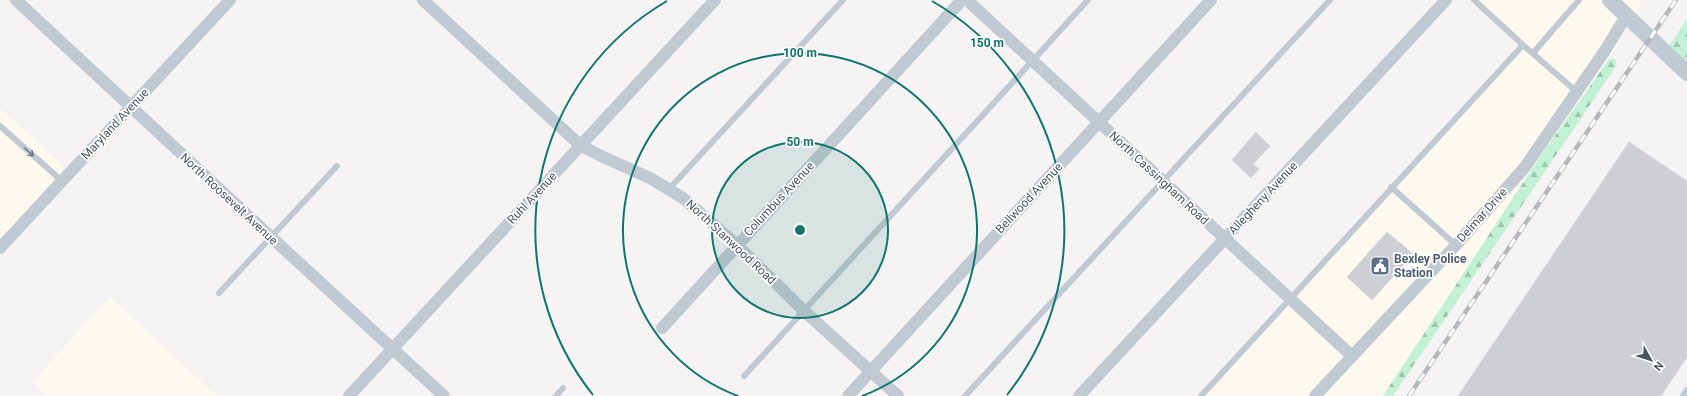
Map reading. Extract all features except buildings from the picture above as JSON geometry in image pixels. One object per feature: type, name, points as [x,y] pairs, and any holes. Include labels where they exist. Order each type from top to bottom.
[{"type":"street","name":"North Roosevelt Avenue","points":[[16,0],[271,238],[444,396]]},
{"type":"street","name":"Maryland Avenue","points":[[0,248],[230,0]]},
{"type":"street","name":"North Stanwood Road","points":[[423,0],[580,145],[602,158],[650,178],[683,198],[737,245],[804,311],[898,396]]},
{"type":"street","name":"Columbus Avenue","points":[[662,328],[962,0]]},
{"type":"street","name":"North Cassingham Road","points":[[967,0],[1352,356]]},
{"type":"street","name":"Bellwood Avenue","points":[[848,396],[1211,0]]},
{"type":"street","name":"Allegheny Avenue","points":[[1079,396],[1446,0]]},
{"type":"street","points":[[1610,0],[1687,73]]},
{"type":"street","name":"Ruhl Avenue","points":[[348,396],[711,2]]},
{"type":"street","name":"Delmar Drive","points":[[1315,396],[1456,245],[1525,167],[1577,92],[1626,16]]},
{"type":"lane","points":[[668,189],[843,0]]},
{"type":"lane","points":[[744,376],[1088,0]]},
{"type":"lane","points":[[965,396],[1330,0]]},
{"type":"lane","points":[[1474,0],[1577,92]]},
{"type":"lane","points":[[1533,53],[1579,0]]},
{"type":"lane","points":[[1201,396],[1289,298],[1523,45]]},
{"type":"lane","points":[[0,126],[62,181]]},
{"type":"lane","points":[[219,293],[337,166]]},
{"type":"lane","points":[[1391,187],[1456,245]]},
{"type":"lane","points":[[556,396],[563,388]]},
{"type":"lane","points":[[1683,396],[1687,390]]},
{"type":"shaded area","points":[[1476,0],[1641,1],[1620,42],[1540,157],[1383,396],[1197,396],[1524,45]]},
{"type":"shaded area","points":[[0,108],[71,173],[0,252]]},
{"type":"shaded area","points":[[110,297],[217,396],[47,396],[32,382]]},
{"type":"green space","points":[[1687,19],[1687,63],[1669,46]]},
{"type":"green space","points":[[1609,59],[1615,59],[1617,65],[1393,396],[1383,396],[1540,157]]},
{"type":"railway","points":[[1409,396],[1676,0]]},
{"type":"place","name":"Bexley Police Station","points":[[1380,266]]}]
